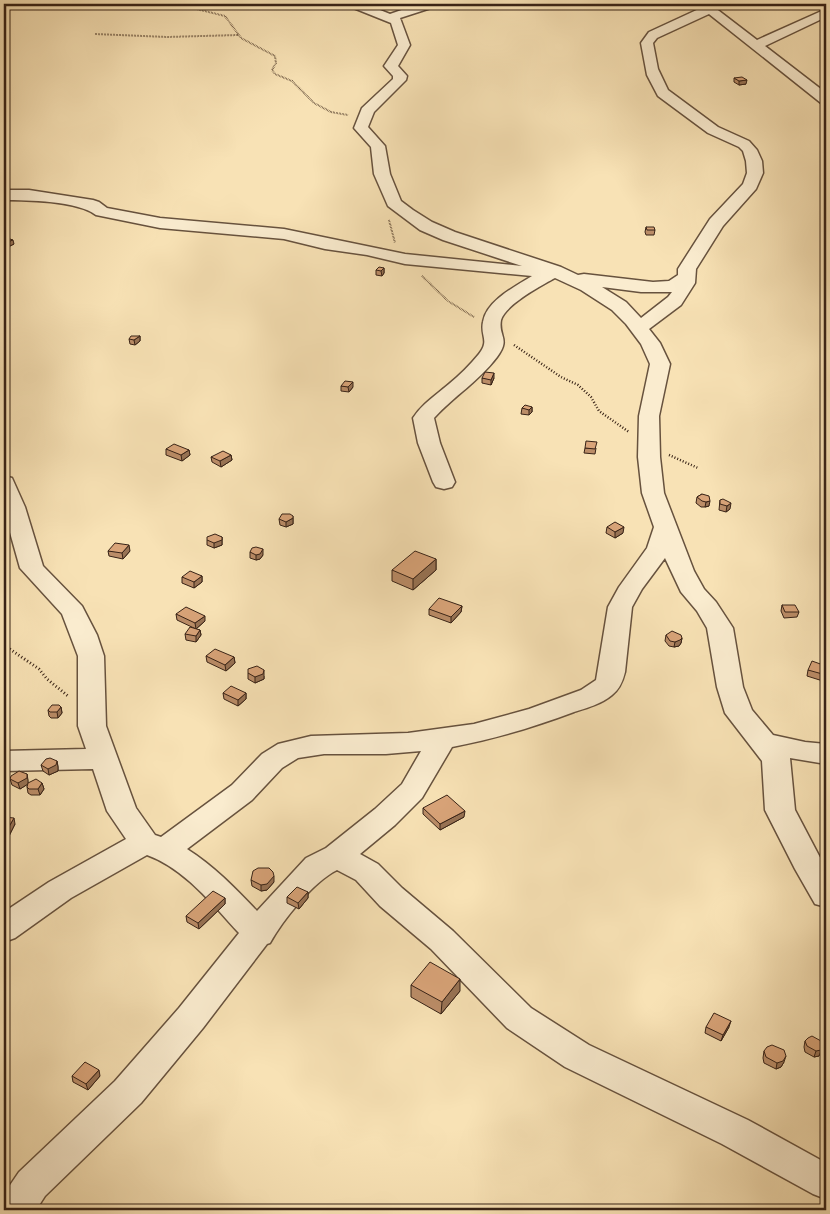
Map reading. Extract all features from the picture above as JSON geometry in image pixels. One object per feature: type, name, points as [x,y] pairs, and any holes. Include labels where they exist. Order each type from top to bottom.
[{"type":"street","points":[[355,4],[396,22],[404,45],[391,66],[400,76],[398,80],[367,111],[361,128],[378,146],[382,174],[394,203],[426,226],[449,236],[562,274],[619,306],[650,342],[660,364],[656,386],[650,402],[649,445],[653,493],[682,570],[694,592],[707,607],[720,628],[730,687],[739,713],[776,759],[780,810],[810,869],[826,895]]},
{"type":"street","points":[[390,18],[430,4]]},
{"type":"street","points":[[639,328],[675,301],[686,283],[687,269],[716,223],[750,186],[755,172],[750,150],[744,144],[713,130],[663,93],[657,86],[647,42],[653,35],[706,6],[821,90],[826,100]]},
{"type":"street","points":[[757,45],[826,13]]},
{"type":"street","points":[[4,195],[29,195],[94,205],[102,212],[121,217],[293,236],[405,259],[562,274],[626,286],[672,286],[686,277]]},
{"type":"street","points":[[444,482],[429,443],[423,418],[429,409],[452,393],[478,368],[492,351],[497,340],[492,320],[496,312],[533,282],[562,274]]},
{"type":"street","points":[[4,483],[14,507],[32,568],[72,611],[84,634],[91,656],[92,726],[122,810],[154,846],[190,866],[222,894],[258,934]]},
{"type":"street","points":[[4,929],[60,890],[154,846],[252,784],[275,757],[288,750],[319,745],[386,744],[442,739],[522,722],[595,694],[607,685],[611,675],[613,642],[619,608],[633,581],[654,556],[664,538],[666,526]]},
{"type":"street","points":[[15,1210],[32,1184],[128,1092],[191,1018],[277,908],[295,888],[317,866],[337,856],[385,817],[412,791],[442,739]]},
{"type":"street","points":[[765,744],[826,754]]},
{"type":"street","points":[[4,762],[104,760]]},
{"type":"street","points":[[337,856],[367,872],[391,897],[442,940],[519,1018],[577,1056],[736,1132],[826,1182]]},
{"type":"path","points":[[176,4],[225,16],[230,19],[230,24],[239,36],[275,56],[276,64],[272,70],[276,74],[292,81],[314,103],[331,112],[354,117],[362,122]]},
{"type":"path","points":[[95,34],[239,36]]},
{"type":"path","points":[[394,203],[388,220],[394,242],[405,259],[448,300],[471,314],[494,333],[578,385],[591,397],[600,411],[649,445],[698,468]]},
{"type":"path","points":[[4,646],[40,669],[47,679],[72,700],[92,726]]},
{"type":"building","points":[[742,77],[747,80],[739,81],[734,78]]},
{"type":"building","points":[[646,227],[654,227],[655,230],[647,230]]},
{"type":"building","points":[[7,238],[13,240],[4,241]]},
{"type":"building","points":[[379,267],[384,268],[381,271],[376,270]]},
{"type":"building","points":[[131,336],[140,336],[134,340],[129,339]]},
{"type":"building","points":[[485,372],[494,373],[491,380],[482,378]]},
{"type":"building","points":[[345,381],[353,382],[348,387],[341,386]]},
{"type":"building","points":[[525,405],[532,407],[529,410],[522,408]]},
{"type":"building","points":[[586,441],[597,442],[595,449],[585,448]]},
{"type":"building","points":[[174,444],[189,450],[181,455],[166,449]]},
{"type":"building","points":[[223,451],[231,455],[220,461],[211,457]]},
{"type":"building","points":[[702,494],[709,496],[710,501],[702,501],[697,497]]},
{"type":"building","points":[[723,499],[731,503],[727,506],[720,504],[720,500]]},
{"type":"building","points":[[282,514],[290,514],[293,518],[286,522],[279,519]]},
{"type":"building","points":[[615,522],[624,527],[615,532],[607,527]]},
{"type":"building","points":[[215,534],[222,537],[222,540],[214,543],[207,540],[207,537]]},
{"type":"building","points":[[115,543],[129,545],[122,553],[108,551]]},
{"type":"building","points":[[252,548],[263,549],[260,554],[256,555],[250,552]]},
{"type":"building","points":[[415,551],[436,559],[413,579],[392,570]]},
{"type":"building","points":[[190,571],[202,576],[194,582],[182,577]]},
{"type":"building","points":[[439,598],[462,606],[451,617],[429,609]]},
{"type":"building","points":[[782,605],[795,605],[799,612],[785,612]]},
{"type":"building","points":[[186,607],[205,616],[195,623],[176,614]]},
{"type":"building","points":[[190,627],[200,630],[196,636],[185,634]]},
{"type":"building","points":[[672,631],[681,635],[682,638],[675,642],[670,641],[666,635]]},
{"type":"building","points":[[215,649],[234,657],[225,665],[206,656]]},
{"type":"building","points":[[812,661],[826,666],[826,675],[808,670]]},
{"type":"building","points":[[257,666],[264,670],[263,674],[255,677],[248,673],[248,669]]},
{"type":"building","points":[[231,686],[246,693],[238,700],[223,693]]},
{"type":"building","points":[[52,705],[59,705],[61,707],[57,712],[50,712],[48,710]]},
{"type":"building","points":[[50,758],[57,761],[56,765],[48,769],[41,765],[46,759]]},
{"type":"building","points":[[19,771],[27,774],[27,778],[18,783],[10,779],[11,776]]},
{"type":"building","points":[[36,779],[42,783],[38,789],[29,789],[27,787],[28,783]]},
{"type":"building","points":[[447,795],[465,811],[440,824],[423,808]]},
{"type":"building","points":[[4,817],[14,818],[7,830],[4,829]]},
{"type":"building","points":[[258,868],[269,868],[273,872],[274,876],[267,884],[261,885],[251,880],[253,871]]},
{"type":"building","points":[[297,887],[308,892],[298,903],[287,897]]},
{"type":"building","points":[[213,891],[225,898],[198,923],[186,916]]},
{"type":"building","points":[[430,962],[460,979],[442,1002],[411,985]]},
{"type":"building","points":[[714,1013],[731,1021],[723,1035],[706,1027]]},
{"type":"building","points":[[812,1036],[821,1041],[823,1046],[821,1050],[816,1051],[807,1046],[805,1041]]},
{"type":"building","points":[[772,1045],[784,1050],[786,1056],[783,1061],[777,1063],[766,1057],[764,1051]]},
{"type":"building","points":[[85,1062],[99,1070],[86,1084],[72,1076]]}]
